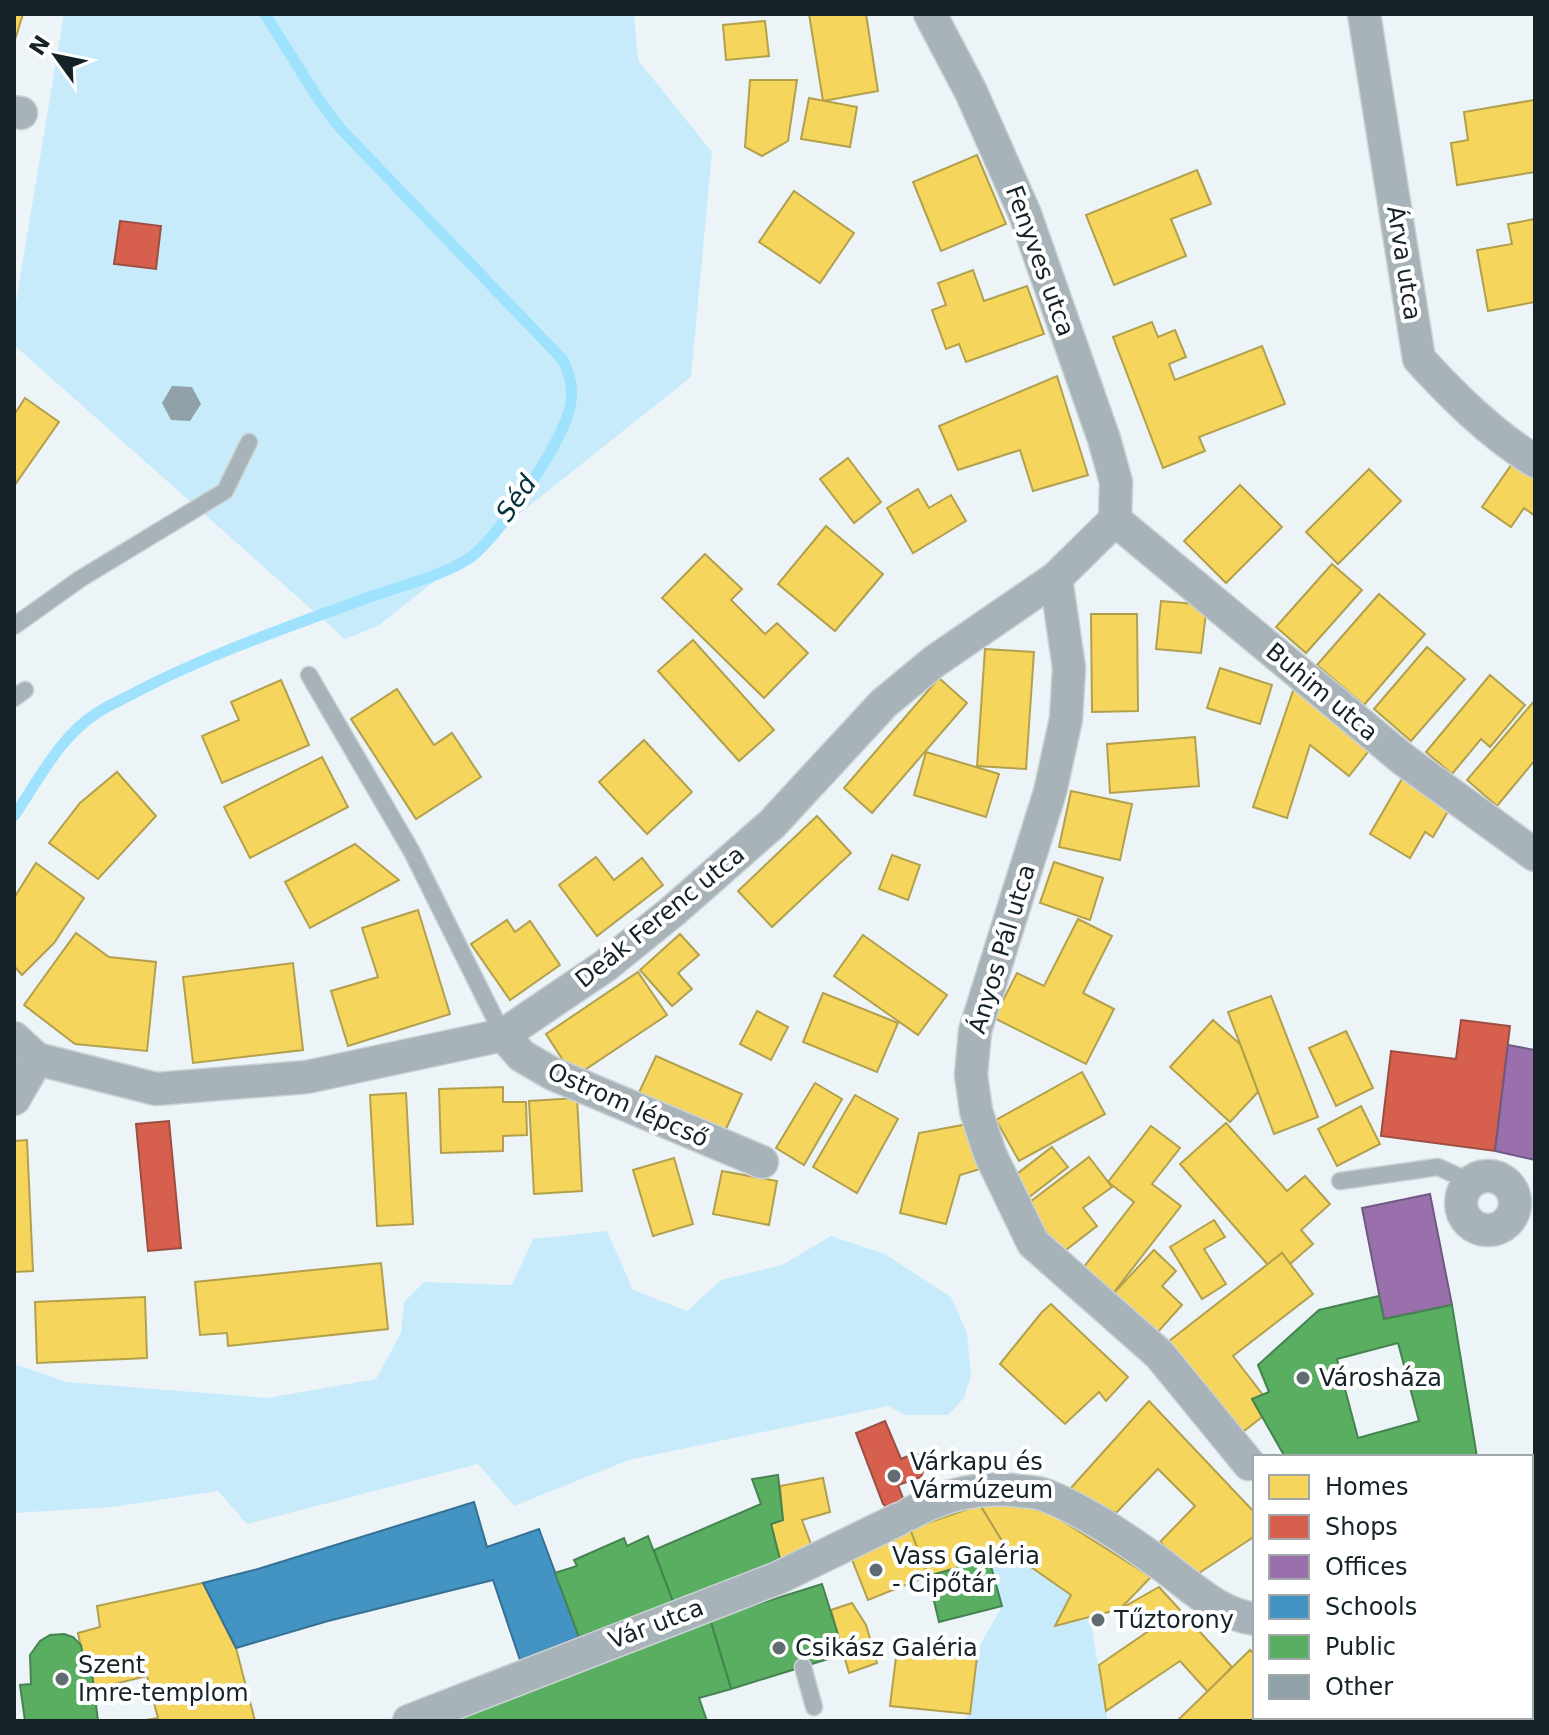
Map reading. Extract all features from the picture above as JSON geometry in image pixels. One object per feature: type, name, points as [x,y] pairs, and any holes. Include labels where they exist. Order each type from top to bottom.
[{"type":"street","name":"Fenyves utca","points":[[930,14],[971,92],[1025,214],[1104,439],[1116,482],[1115,520]]},
{"type":"street","name":"Árva utca","points":[[1364,14],[1419,359],[1454,397],[1535,461]]},
{"type":"street","name":"Deák Ferenc utca","points":[[25,1048],[156,1089],[307,1077],[503,1035],[605,966],[673,911],[772,824],[884,703],[925,669],[1056,578],[1115,520]]},
{"type":"street","name":"Buhim utca","points":[[1115,520],[1404,760],[1535,855]]},
{"type":"street","name":"Ányos Pál utca","points":[[1056,578],[1069,668],[1066,719],[1050,792],[975,1031],[971,1075],[976,1111],[990,1154],[1033,1243],[1159,1354],[1249,1464]]},
{"type":"street","name":"Ostrom lépcső","points":[[503,1035],[522,1056],[553,1074],[762,1162]]},
{"type":"street","points":[[14,1099],[25,1048]]},
{"type":"street","points":[[1471,1182],[1461,1198],[1461,1207],[1470,1224],[1478,1229],[1496,1230],[1525,1213]]},
{"type":"street","name":"Vár utca","points":[[409,1721],[780,1588],[931,1501],[962,1492],[999,1488],[1043,1494],[1126,1540],[1206,1601],[1253,1619]]},
{"type":"lane","points":[[14,626],[80,579],[225,491],[249,442]]},
{"type":"lane","points":[[309,675],[412,852],[503,1035]]},
{"type":"lane","points":[[1340,1181],[1438,1167],[1471,1182]]},
{"type":"lane","points":[[803,1667],[814,1707]]},
{"type":"shaded area","points":[[64,14],[634,14],[638,60],[712,152],[691,377],[378,626],[345,639],[14,345],[14,314]]},
{"type":"shaded area","points":[[607,1231],[633,1290],[687,1311],[721,1280],[782,1265],[831,1236],[885,1254],[951,1297],[967,1333],[971,1375],[964,1398],[948,1415],[905,1415],[888,1406],[629,1460],[514,1506],[478,1464],[247,1524],[218,1491],[113,1507],[14,1513],[14,1364],[67,1382],[267,1398],[376,1379],[401,1333],[404,1302],[424,1282],[512,1285],[533,1239]]},
{"type":"shaded area","points":[[1008,1551],[1071,1595],[1055,1626],[1090,1619],[1108,1721],[963,1721],[970,1714],[978,1649],[1002,1606],[989,1559]]},
{"type":"building: Homes","points":[[14,14],[23,14],[14,43]]},
{"type":"building: Homes","points":[[809,14],[866,14],[878,91],[823,101]]},
{"type":"building: Homes","points":[[765,21],[769,56],[726,60],[723,25]]},
{"type":"building: Homes","points":[[750,80],[797,80],[788,141],[762,156],[745,147]]},
{"type":"building: Homes","points":[[809,98],[857,107],[850,147],[801,139]]},
{"type":"building: Homes","points":[[1534,100],[1535,172],[1457,185],[1451,143],[1468,140],[1464,112]]},
{"type":"building: Homes","points":[[977,155],[1006,224],[941,251],[913,182]]},
{"type":"building: Homes","points":[[1197,170],[1211,204],[1171,219],[1186,256],[1114,285],[1086,215]]},
{"type":"building: Homes","points":[[794,191],[854,233],[820,283],[759,242]]},
{"type":"building: Homes","points":[[1535,219],[1535,302],[1488,311],[1477,250],[1512,244],[1508,224]]},
{"type":"building: Homes","points":[[973,270],[984,301],[1027,286],[1044,334],[966,362],[959,344],[946,349],[932,310],[946,305],[938,283]]},
{"type":"building: Homes","points":[[1152,322],[1158,337],[1175,330],[1186,357],[1169,364],[1175,380],[1262,346],[1285,404],[1199,437],[1205,451],[1163,468],[1113,337]]},
{"type":"building: Homes","points":[[1057,376],[1088,475],[1033,491],[1020,450],[958,470],[939,426]]},
{"type":"building: Homes","points":[[25,398],[59,422],[14,486],[14,415]]},
{"type":"building: Homes","points":[[848,458],[881,502],[854,523],[820,479]]},
{"type":"building: Homes","points":[[1514,461],[1535,476],[1535,516],[1524,508],[1511,527],[1482,507]]},
{"type":"building: Homes","points":[[1369,469],[1401,501],[1338,564],[1306,532]]},
{"type":"building: Homes","points":[[1240,485],[1282,527],[1226,583],[1184,541]]},
{"type":"building: Homes","points":[[918,489],[929,508],[951,495],[966,521],[913,553],[887,508]]},
{"type":"building: Homes","points":[[826,526],[883,574],[835,631],[778,584]]},
{"type":"building: Homes","points":[[705,554],[742,589],[731,600],[765,634],[777,623],[808,653],[764,698],[662,598]]},
{"type":"building: Homes","points":[[1332,564],[1362,590],[1306,653],[1276,627]]},
{"type":"building: Homes","points":[[1379,594],[1425,634],[1364,705],[1317,665]]},
{"type":"building: Homes","points":[[1161,601],[1207,605],[1201,653],[1156,649]]},
{"type":"building: Homes","points":[[1091,614],[1137,614],[1138,711],[1092,712]]},
{"type":"building: Homes","points":[[693,640],[774,730],[739,761],[658,671]]},
{"type":"building: Homes","points":[[1427,647],[1465,679],[1411,741],[1374,709]]},
{"type":"building: Homes","points":[[985,649],[1034,652],[1026,769],[977,766]]},
{"type":"building: Homes","points":[[1220,668],[1272,685],[1260,724],[1207,708]]},
{"type":"building: Homes","points":[[1490,675],[1525,705],[1490,747],[1481,739],[1452,774],[1426,752]]},
{"type":"building: Homes","points":[[939,678],[967,703],[872,813],[844,788]]},
{"type":"building: Homes","points":[[281,680],[309,745],[222,783],[202,736],[239,720],[231,702]]},
{"type":"building: Homes","points":[[1295,685],[1372,747],[1349,776],[1310,745],[1287,818],[1253,807]]},
{"type":"building: Homes","points":[[397,689],[434,745],[452,733],[481,777],[416,819],[351,719]]},
{"type":"building: Homes","points":[[1535,700],[1535,760],[1497,806],[1467,780]]},
{"type":"building: Homes","points":[[1195,737],[1199,786],[1110,793],[1107,744]]},
{"type":"building: Homes","points":[[644,740],[692,792],[647,834],[599,782]]},
{"type":"building: Homes","points":[[926,752],[999,774],[986,817],[914,795]]},
{"type":"building: Homes","points":[[322,757],[348,807],[250,858],[224,807]]},
{"type":"building: Homes","points":[[117,772],[156,816],[98,879],[49,843],[80,803]]},
{"type":"building: Homes","points":[[1403,777],[1451,806],[1433,837],[1425,832],[1410,858],[1370,834]]},
{"type":"building: Homes","points":[[1071,791],[1132,804],[1120,860],[1059,847]]},
{"type":"building: Homes","points":[[817,816],[851,853],[772,927],[738,891]]},
{"type":"building: Homes","points":[[355,844],[399,880],[310,928],[285,882]]},
{"type":"building: Homes","points":[[892,855],[920,865],[908,900],[879,889]]},
{"type":"building: Homes","points":[[596,857],[614,880],[642,858],[663,885],[597,936],[559,885]]},
{"type":"building: Homes","points":[[1054,862],[1103,878],[1090,920],[1040,903]]},
{"type":"building: Homes","points":[[36,863],[84,898],[54,943],[22,975],[14,966],[14,898]]},
{"type":"building: Homes","points":[[418,910],[450,1014],[348,1046],[331,991],[378,977],[362,928]]},
{"type":"building: Homes","points":[[1078,919],[1112,936],[1083,993],[1114,1009],[1086,1064],[994,1018],[1017,973],[1044,986]]},
{"type":"building: Homes","points":[[507,920],[515,932],[530,921],[560,965],[510,1000],[471,944]]},
{"type":"building: Homes","points":[[76,933],[109,957],[156,962],[147,1051],[75,1044],[24,1005]]},
{"type":"building: Homes","points":[[680,934],[699,955],[678,973],[692,989],[672,1006],[640,970]]},
{"type":"building: Homes","points":[[863,935],[947,995],[918,1035],[834,976]]},
{"type":"building: Homes","points":[[293,963],[303,1050],[193,1063],[183,977]]},
{"type":"building: Homes","points":[[638,972],[667,1015],[574,1077],[546,1034]]},
{"type":"building: Homes","points":[[823,993],[898,1023],[877,1072],[803,1042]]},
{"type":"building: Homes","points":[[1271,996],[1318,1117],[1274,1134],[1228,1012]]},
{"type":"building: Homes","points":[[757,1011],[788,1027],[771,1060],[740,1044]]},
{"type":"building: Homes","points":[[1213,1020],[1240,1044],[1258,1092],[1230,1122],[1170,1067]]},
{"type":"building: Homes","points":[[1346,1031],[1373,1088],[1336,1106],[1309,1048]]},
{"type":"building: Homes","points":[[656,1056],[742,1094],[721,1140],[635,1101]]},
{"type":"building: Homes","points":[[1082,1072],[1105,1114],[1019,1161],[996,1120]]},
{"type":"building: Homes","points":[[815,1083],[842,1099],[804,1165],[776,1148]]},
{"type":"building: Homes","points":[[503,1087],[503,1102],[526,1102],[527,1135],[503,1136],[503,1151],[441,1153],[439,1089]]},
{"type":"building: Homes","points":[[406,1093],[413,1224],[377,1226],[370,1095]]},
{"type":"building: Homes","points":[[855,1095],[898,1119],[857,1193],[813,1167]]},
{"type":"building: Homes","points":[[577,1098],[582,1191],[534,1194],[529,1101]]},
{"type":"building: Homes","points":[[1361,1106],[1380,1144],[1337,1166],[1318,1129]]},
{"type":"building: Homes","points":[[1226,1123],[1287,1191],[1305,1176],[1330,1204],[1301,1230],[1313,1244],[1290,1264],[1282,1253],[1268,1265],[1180,1164]]},
{"type":"building: Homes","points":[[968,1124],[983,1168],[960,1175],[946,1224],[900,1213],[919,1133]]},
{"type":"building: Homes","points":[[1151,1126],[1180,1148],[1152,1184],[1181,1206],[1111,1296],[1080,1272],[1134,1202],[1108,1182]]},
{"type":"building: Homes","points":[[27,1140],[33,1271],[14,1272],[14,1141]]},
{"type":"building: Homes","points":[[1052,1147],[1068,1167],[1024,1201],[1009,1180]]},
{"type":"building: Homes","points":[[1089,1157],[1112,1187],[1083,1208],[1097,1226],[1062,1253],[1026,1205]]},
{"type":"building: Homes","points":[[674,1158],[693,1224],[653,1236],[633,1170]]},
{"type":"building: Homes","points":[[722,1171],[777,1181],[769,1225],[713,1214]]},
{"type":"building: Homes","points":[[1214,1220],[1225,1237],[1204,1249],[1226,1284],[1202,1299],[1170,1247]]},
{"type":"building: Homes","points":[[1154,1250],[1176,1271],[1162,1286],[1182,1305],[1156,1334],[1113,1294]]},
{"type":"building: Homes","points":[[1282,1253],[1313,1294],[1233,1356],[1263,1395],[1252,1399],[1262,1417],[1235,1438],[1164,1345]]},
{"type":"building: Homes","points":[[381,1263],[388,1329],[228,1346],[227,1333],[200,1335],[195,1282]]},
{"type":"building: Homes","points":[[145,1297],[147,1358],[37,1363],[35,1302]]},
{"type":"building: Homes","points":[[1051,1304],[1128,1377],[1106,1401],[1099,1392],[1065,1424],[1000,1364]]},
{"type":"building: Homes","points":[[1149,1401],[1253,1511],[1253,1537],[1196,1575],[1160,1542],[1195,1506],[1158,1469],[1116,1513],[1070,1489]]},
{"type":"building: Homes","points":[[823,1478],[830,1512],[802,1520],[812,1547],[781,1563],[771,1524],[783,1520],[780,1486]]},
{"type":"building: Homes","points":[[1015,1504],[1050,1513],[1151,1577],[1120,1609],[1055,1626],[1071,1595],[1008,1551],[980,1505]]},
{"type":"building: Homes","points":[[980,1505],[1008,1551],[928,1576],[910,1529]]},
{"type":"building: Homes","points":[[910,1529],[928,1576],[868,1600],[849,1552]]},
{"type":"building: Homes","points":[[203,1583],[236,1648],[255,1721],[139,1721],[158,1718],[147,1676],[94,1689],[92,1673],[86,1673],[78,1633],[100,1627],[97,1606]]},
{"type":"building: Homes","points":[[1159,1587],[1232,1667],[1208,1692],[1180,1661],[1106,1711],[1099,1665],[1150,1630],[1120,1609]]},
{"type":"building: Homes","points":[[852,1603],[866,1625],[877,1663],[849,1673],[831,1610]]},
{"type":"building: Homes","points":[[898,1641],[978,1649],[970,1714],[890,1706]]},
{"type":"building: Homes","points":[[1250,1650],[1253,1653],[1253,1719],[1323,1721],[1177,1721]]},
{"type":"building: Shops","points":[[120,221],[161,226],[156,269],[114,264]]},
{"type":"building: Shops","points":[[1461,1020],[1510,1026],[1495,1151],[1381,1136],[1391,1051],[1456,1059]]},
{"type":"building: Shops","points":[[169,1121],[181,1248],[148,1251],[136,1124]]},
{"type":"building: Shops","points":[[885,1421],[901,1459],[913,1454],[920,1455],[926,1464],[921,1477],[898,1485],[909,1514],[910,1529],[883,1504],[856,1433]]},
{"type":"building: Shops","name":"Tűztorony","points":[[1098,1614],[1105,1621],[1098,1628],[1091,1621]]},
{"type":"building: Shops","points":[[1533,1659],[1535,1721],[1504,1721],[1533,1719]]},
{"type":"building: Shops","points":[[1504,1719],[1504,1721],[1416,1721]]},
{"type":"building: Offices","points":[[1508,1045],[1535,1050],[1535,1160],[1495,1151]]},
{"type":"building: Offices","points":[[1430,1194],[1452,1305],[1384,1319],[1362,1208]]},
{"type":"building: Schools","points":[[474,1502],[487,1547],[539,1529],[579,1637],[520,1660],[493,1580],[328,1621],[236,1648],[203,1583],[258,1569]]},
{"type":"building: Public","name":"Városháza","points":[[1379,1296],[1384,1319],[1452,1305],[1477,1455],[1284,1455],[1252,1399],[1269,1392],[1258,1365],[1319,1310]],"holes":[[[1398,1343],[1419,1421],[1358,1438],[1337,1359]]]},
{"type":"building: Public","points":[[778,1475],[783,1520],[771,1524],[781,1563],[673,1602],[654,1550],[761,1504],[752,1479]]},
{"type":"building: Public","points":[[648,1536],[673,1602],[579,1637],[555,1573],[577,1566],[574,1560],[624,1538],[627,1546]]},
{"type":"building: Public","points":[[989,1559],[1002,1606],[939,1622],[928,1576]]},
{"type":"building: Public","points":[[822,1584],[844,1654],[731,1689],[710,1619]]},
{"type":"building: Public","points":[[710,1619],[731,1689],[699,1698],[707,1721],[454,1721]]},
{"type":"building: Public","name":"Szent Imre-templom","points":[[64,1634],[81,1645],[86,1673],[92,1673],[98,1721],[25,1721],[20,1685],[31,1684],[30,1655],[40,1641],[50,1635]]},
{"type":"building: Other","points":[[172,386],[192,387],[201,404],[190,421],[171,420],[162,403]]},
{"type":"waterway","name":"Séd","points":[[14,816],[61,746],[84,723],[107,707],[222,652],[434,575],[471,557],[498,529],[529,487],[565,423],[572,394],[563,360],[340,128],[265,14]]},
{"type":"place","name":"Városháza","points":[[1303,1378]]},
{"type":"place","name":"Várkapu és Vármúzeum","points":[[894,1476]]},
{"type":"place","name":"Vass Galéria - Cipőtár","points":[[876,1570]]},
{"type":"place","name":"Tűztorony","points":[[1098,1620]]},
{"type":"place","name":"Csikász Galéria","points":[[779,1648]]},
{"type":"place","name":"Szent Imre-templom","points":[[62,1679]]}]
